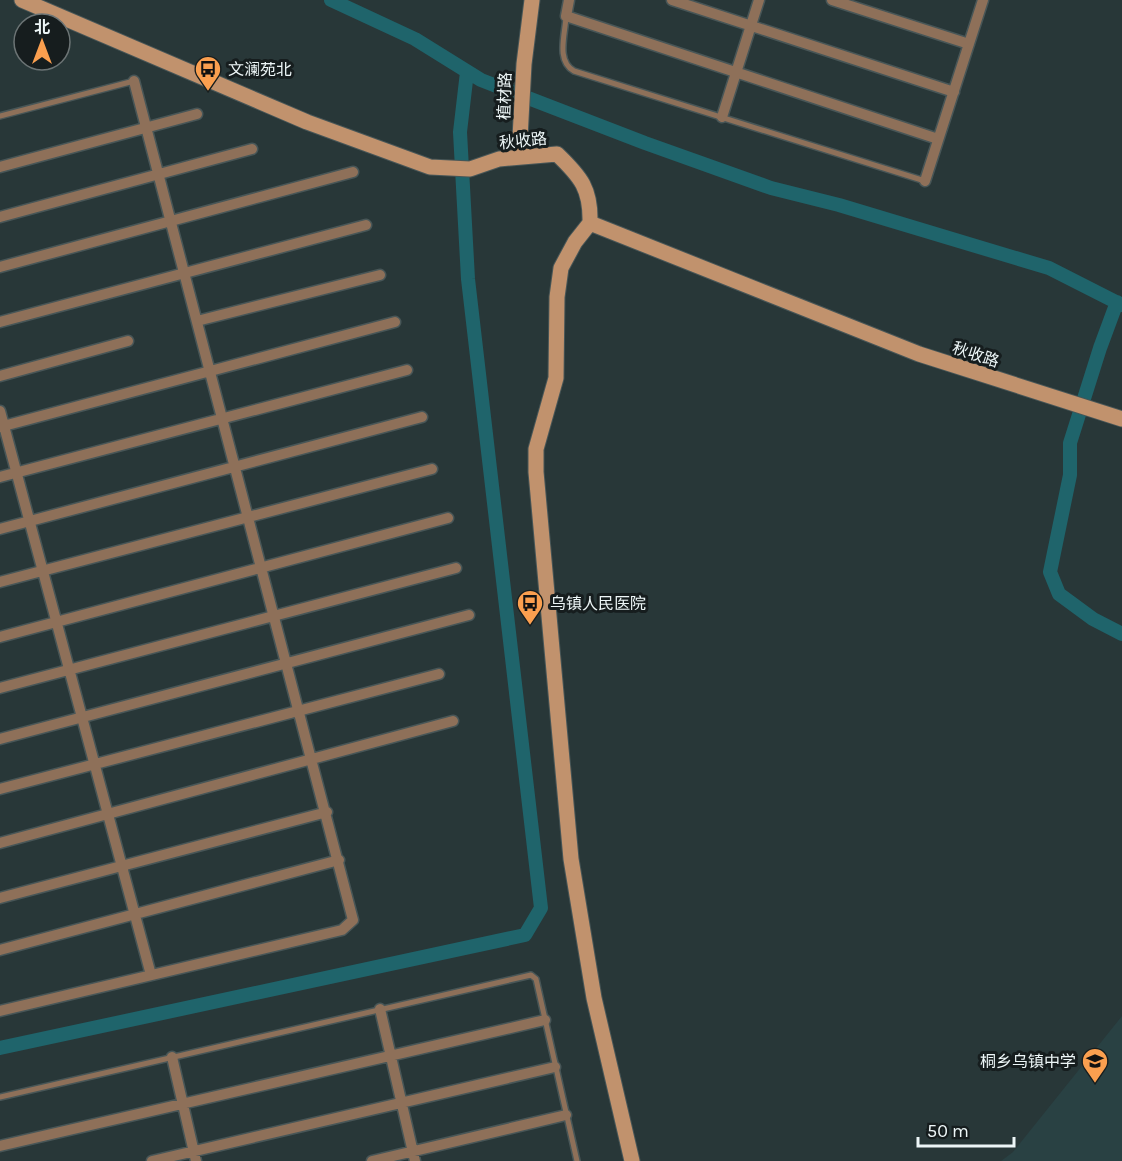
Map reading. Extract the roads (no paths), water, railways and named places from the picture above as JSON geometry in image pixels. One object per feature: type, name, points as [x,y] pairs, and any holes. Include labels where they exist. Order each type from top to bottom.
[{"type":"street","name":"秋收路","points":[[22,0],[307,122],[430,167],[470,169],[498,159],[557,154],[578,175],[591,201],[590,223],[920,354],[1122,419]]},
{"type":"street","name":"植材路","points":[[519,156],[524,64],[532,0]]},
{"type":"street","points":[[569,0],[566,16],[939,139]]},
{"type":"street","points":[[672,0],[954,92]]},
{"type":"street","points":[[722,117],[759,0]]},
{"type":"street","points":[[832,0],[969,44]]},
{"type":"street","points":[[925,181],[983,0]]},
{"type":"street","points":[[0,1011],[349,927],[353,920],[327,812],[134,81]]},
{"type":"street","points":[[0,167],[197,114]]},
{"type":"street","points":[[0,217],[252,149]]},
{"type":"street","points":[[0,267],[353,172]]},
{"type":"street","points":[[590,223],[574,242],[561,268],[557,297],[556,378],[536,449],[536,472],[571,859],[594,998],[632,1161]]},
{"type":"street","points":[[0,322],[366,225]]},
{"type":"street","points":[[197,321],[380,275]]},
{"type":"street","points":[[2,427],[395,322]]},
{"type":"street","points":[[0,376],[128,341]]},
{"type":"street","points":[[0,477],[407,370]]},
{"type":"street","points":[[0,411],[2,427],[30,521],[151,975]]},
{"type":"street","points":[[0,529],[422,417]]},
{"type":"street","points":[[0,582],[432,469]]},
{"type":"street","points":[[0,637],[448,518]]},
{"type":"street","points":[[0,688],[456,568]]},
{"type":"street","points":[[0,739],[469,615]]},
{"type":"street","points":[[0,789],[439,674]]},
{"type":"street","points":[[0,843],[453,721]]},
{"type":"street","points":[[0,898],[327,812]]},
{"type":"street","points":[[0,950],[339,860]]},
{"type":"street","points":[[380,1009],[414,1156]]},
{"type":"street","points":[[0,1146],[545,1020]]},
{"type":"street","points":[[172,1057],[195,1156]]},
{"type":"street","points":[[152,1161],[195,1156],[555,1067]]},
{"type":"street","points":[[372,1161],[414,1156],[566,1115]]},
{"type":"lane","points":[[566,16],[562,60],[567,67],[925,181]]},
{"type":"lane","points":[[0,116],[134,81]]},
{"type":"lane","points":[[0,1097],[531,975],[536,979],[577,1161]]},
{"type":"waterway","points":[[331,0],[415,39],[481,80],[645,143],[771,188],[839,205],[1049,268],[1122,305]]},
{"type":"waterway","points":[[0,1048],[525,935],[541,908],[468,279],[460,132],[467,72]]},
{"type":"waterway","points":[[1117,302],[1070,443],[1070,475],[1050,572],[1059,594],[1093,619],[1122,634]]},
{"type":"place","name":"文澜苑北","points":[[208,92]]},
{"type":"place","name":"乌镇人民医院","points":[[530,626]]},
{"type":"place","name":"桐乡乌镇中学","points":[[1095,1084]]}]
